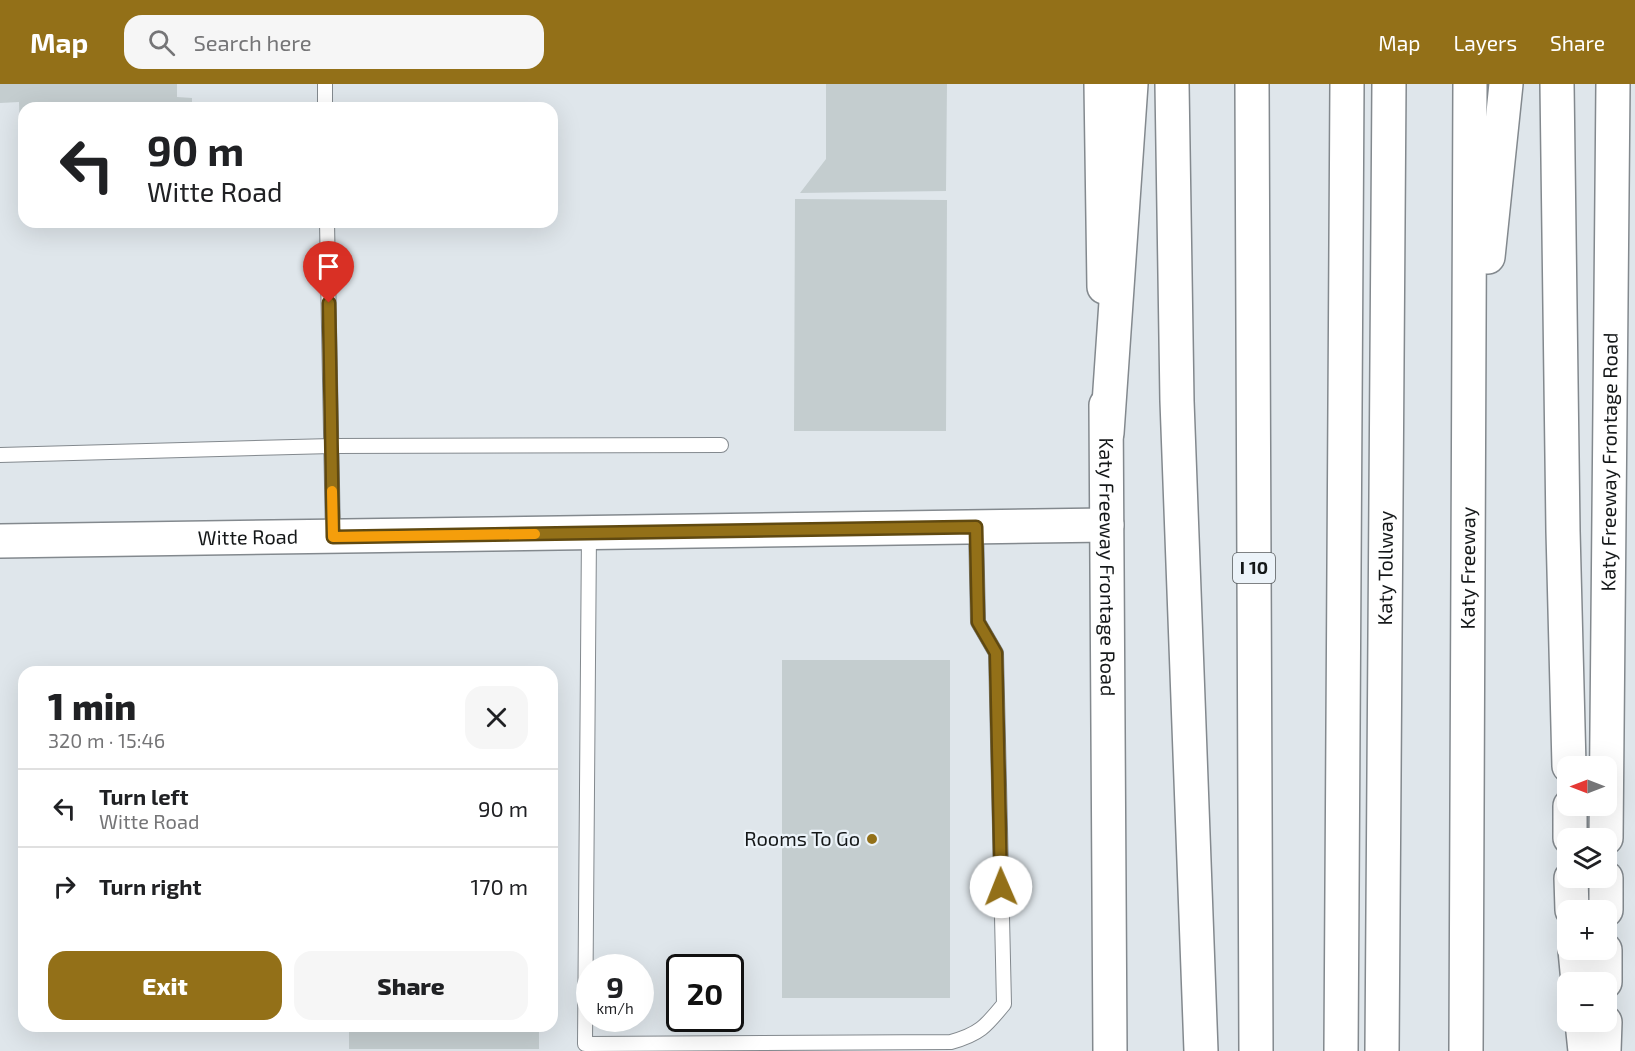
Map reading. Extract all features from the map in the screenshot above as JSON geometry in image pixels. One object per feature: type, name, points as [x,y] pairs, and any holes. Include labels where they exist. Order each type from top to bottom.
[{"type":"main road","name":"Katy Freeway Frontage Road","points":[[1101,84],[1107,433],[1110,1051]]},
{"type":"main road","points":[[1107,433],[1131,84]]},
{"type":"main road","points":[[1172,84],[1177,401],[1201,1051]]},
{"type":"main road","name":"I 10","points":[[1252,84],[1256,1051]]},
{"type":"main road","name":"Katy Tollway","points":[[1382,1051],[1389,84]]},
{"type":"main road","name":"Katy Freeway","points":[[1466,1051],[1470,84]]},
{"type":"main road","points":[[1470,425],[1506,84]]},
{"type":"main road","points":[[1557,84],[1563,531],[1569,756]]},
{"type":"main road","name":"Katy Freeway Frontage Road","points":[[1606,828],[1613,84]]},
{"type":"main road","points":[[1341,1051],[1346,89]]},
{"type":"main road","name":"Witte Road","points":[[0,541],[1107,525]]},
{"type":"main road","points":[[1583,1032],[1585,1051]]},
{"type":"main road","points":[[1604,1051],[1605,1032]]},
{"type":"lane","points":[[325,84],[325,102]]},
{"type":"lane","points":[[327,228],[333,537]]},
{"type":"lane","points":[[0,454],[332,446],[721,444]]},
{"type":"lane","points":[[589,533],[585,1044],[951,1042],[971,1036],[986,1026],[1004,1004],[996,653],[978,622],[976,527]]},
{"type":"building","points":[[0,84],[177,84],[177,97],[192,98],[192,102],[0,103]]},
{"type":"building","points":[[826,84],[947,84],[946,191],[800,193],[826,159]]},
{"type":"building","points":[[795,199],[947,200],[946,431],[794,431]]},
{"type":"building","points":[[782,660],[950,660],[950,998],[782,998]]},
{"type":"building","points":[[349,1032],[539,1032],[539,1049],[349,1049]]},
{"type":"slow traffic","points":[[332,491],[333,537],[535,534]]},
{"type":"place","name":"Rooms To Go","points":[[872,839]]},
{"type":"route","points":[[329,303],[333,537],[976,527],[978,622],[996,653],[1001,887]]}]
